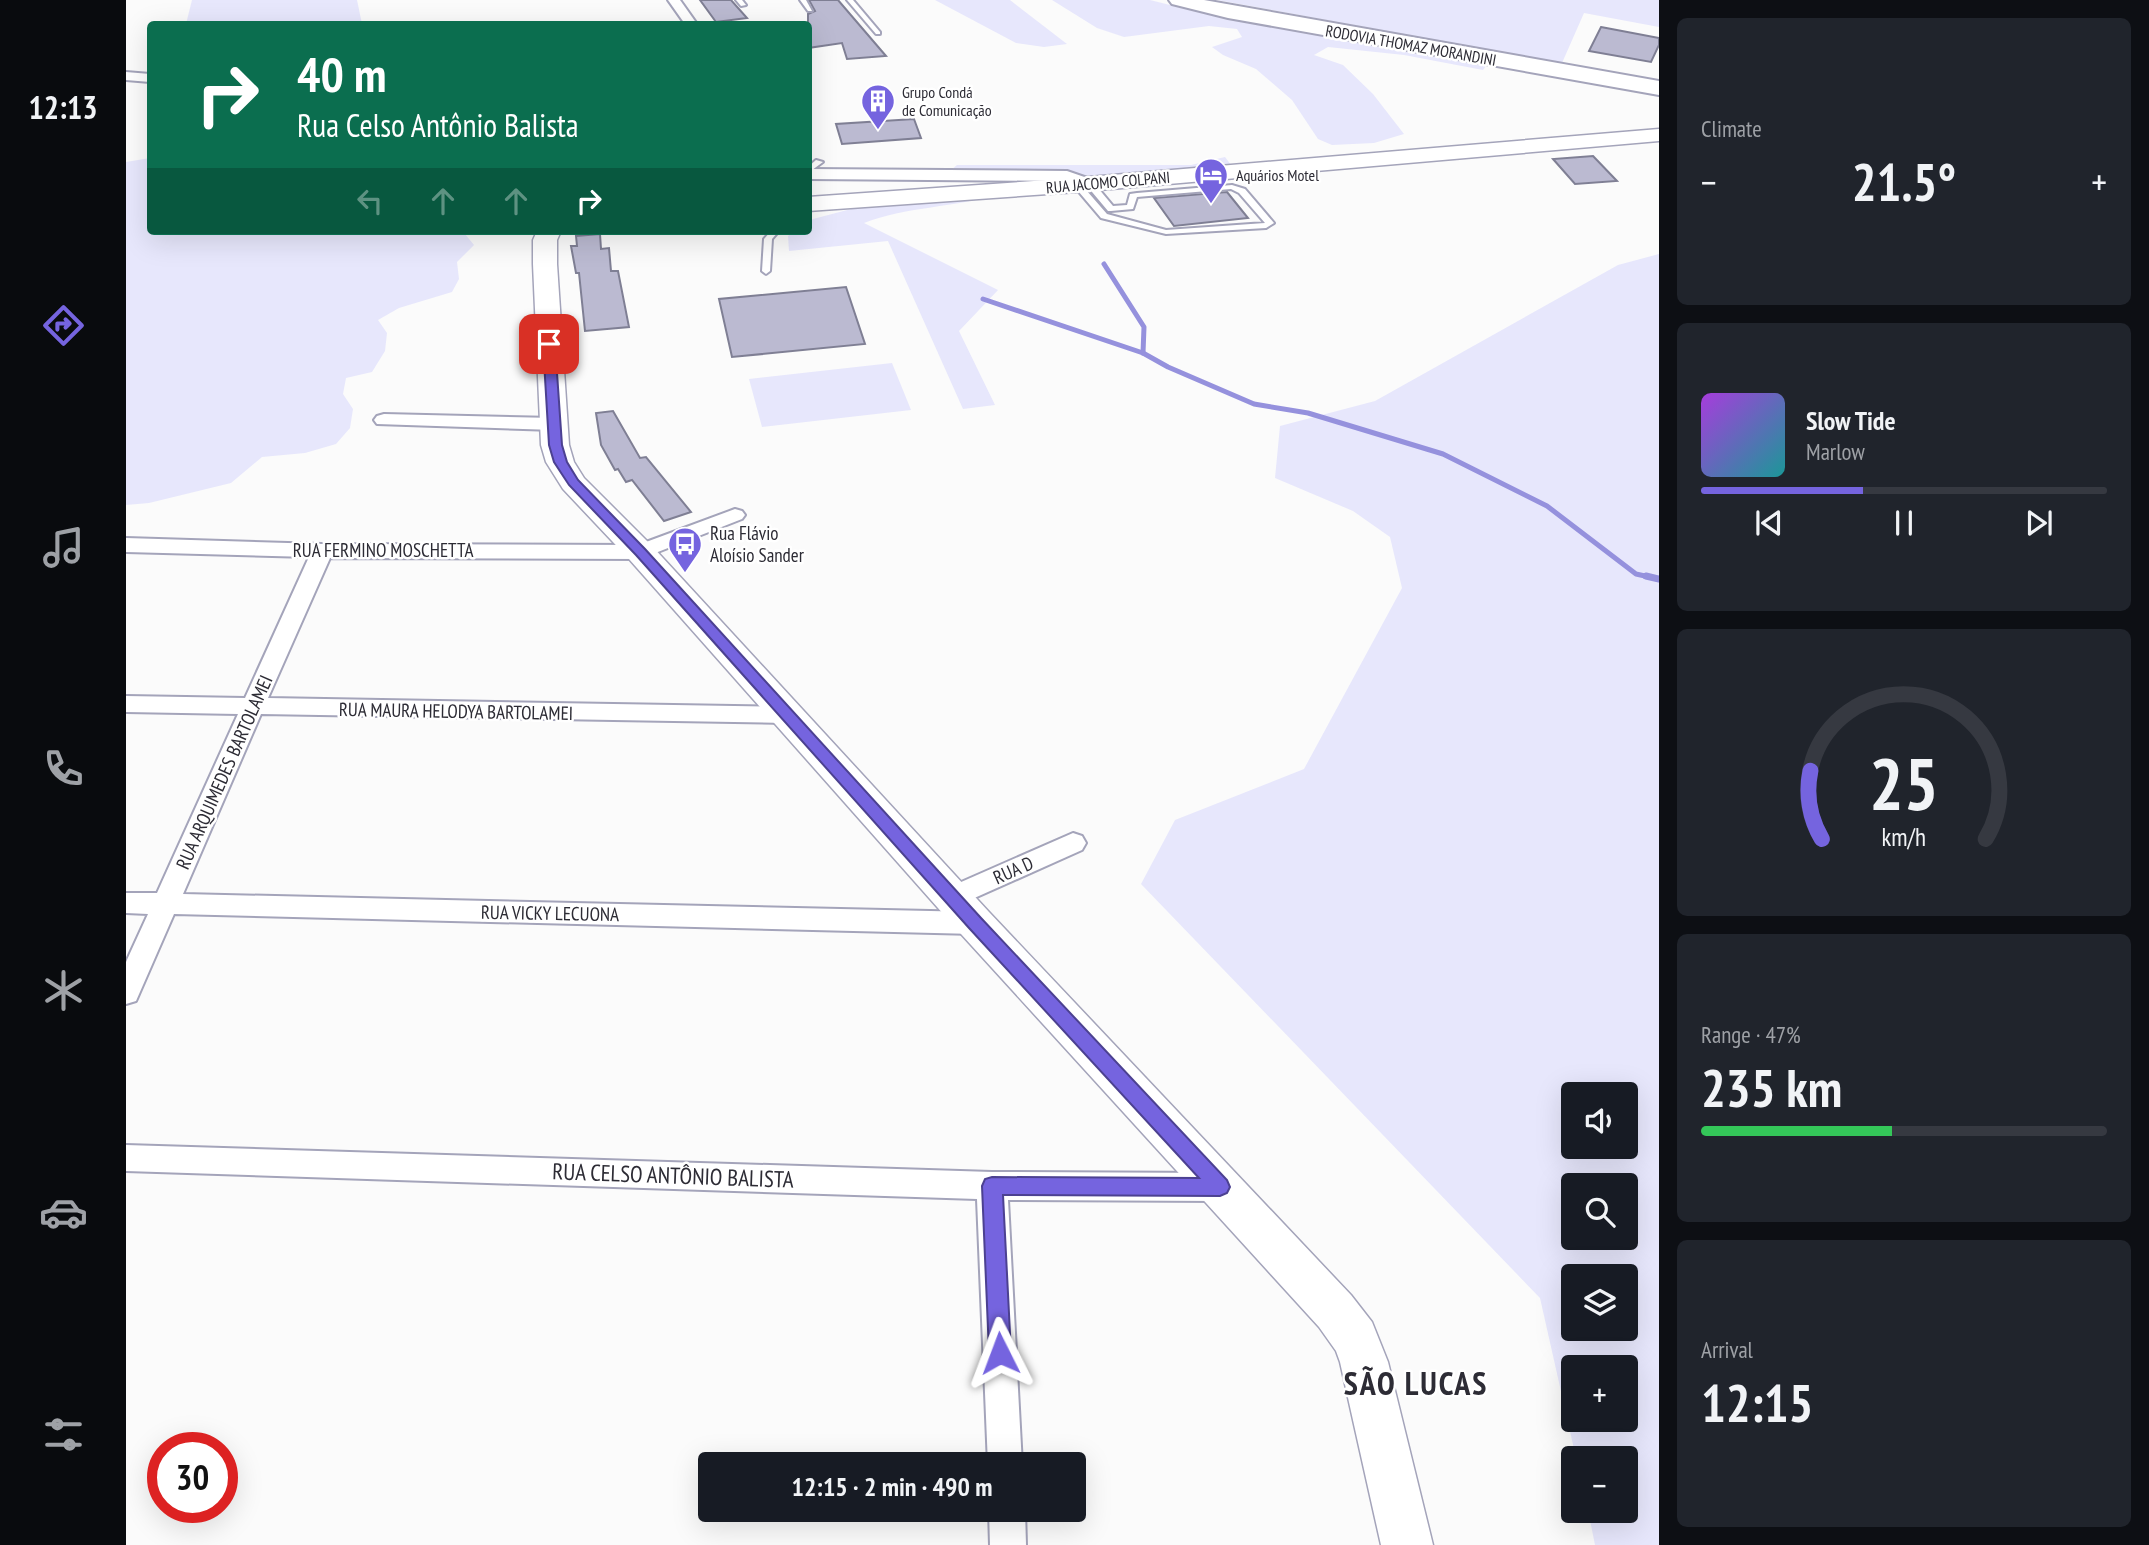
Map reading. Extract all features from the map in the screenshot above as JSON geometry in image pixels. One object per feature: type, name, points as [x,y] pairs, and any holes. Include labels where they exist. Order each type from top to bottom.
[{"type":"main road","name":"RODOVIA THOMAZ MORANDINI","points":[[1179,0],[1228,12],[1653,89]]},
{"type":"street","points":[[674,0],[689,17]]},
{"type":"street","points":[[126,76],[147,78]]},
{"type":"street","name":"RUA JACOMO COLPANI","points":[[812,204],[1084,184],[1659,135]]},
{"type":"street","points":[[812,169],[1067,176],[1084,184]]},
{"type":"street","points":[[547,235],[545,264],[554,424],[560,462],[573,483],[640,552],[963,910],[1335,1311],[1355,1338],[1364,1362],[1407,1545]]},
{"type":"street","points":[[384,420],[554,424]]},
{"type":"street","points":[[640,552],[735,515]]},
{"type":"street","name":"RUA FERMINO MOSCHETTA","points":[[126,545],[322,551],[640,552]]},
{"type":"street","name":"RUA ARQUIMEDES BARTOLAMEI","points":[[126,993],[322,551]]},
{"type":"street","name":"RUA MAURA HELODYA BARTOLAMEI","points":[[126,704],[786,715]]},
{"type":"street","name":"RUA D","points":[[963,910],[1073,843]]},
{"type":"street","name":"RUA VICKY LECUONA","points":[[126,903],[963,910]]},
{"type":"street","name":"RUA CELSO ANTÔNIO BALISTA","points":[[126,1158],[992,1186],[1220,1187]]},
{"type":"street","points":[[992,1186],[1004,1452]]},
{"type":"street","points":[[1007,1522],[1008,1545]]},
{"type":"lane","points":[[803,0],[810,10]]},
{"type":"lane","points":[[850,0],[878,33]]},
{"type":"lane","points":[[1084,184],[1111,209],[1130,207],[1133,196],[1138,195],[1237,188],[1270,223],[1266,226],[1166,232],[1104,216],[1084,184]]},
{"type":"lane","points":[[766,271],[768,239],[772,235]]},
{"type":"shaded area","points":[[192,0],[357,0],[361,21],[187,21]]},
{"type":"shaded area","points":[[935,0],[1010,0],[1067,44],[1044,47],[1016,43]]},
{"type":"shaded area","points":[[1052,0],[1150,0],[1222,18],[1486,66],[1483,70],[1404,55],[1328,47],[1314,55],[1343,65],[1373,94],[1404,134],[1374,143],[1332,145],[1318,139],[1292,100],[1256,69],[1223,55],[1212,47],[1242,37],[1237,29],[1209,26],[1124,37],[1097,28]]},
{"type":"shaded area","points":[[1217,0],[1659,0],[1659,27],[1584,13],[1562,63]]},
{"type":"shaded area","points":[[1225,157],[1235,170],[1079,178],[944,176],[957,165],[1191,165]]},
{"type":"shaded area","points":[[147,158],[147,235],[466,235],[474,245],[457,262],[459,279],[452,292],[399,308],[378,320],[387,333],[385,351],[372,372],[346,378],[343,394],[353,409],[350,428],[336,444],[305,453],[262,457],[231,483],[149,503],[126,505],[126,162]]},
{"type":"shaded area","points":[[999,194],[897,213],[864,223],[998,290],[959,331],[995,405],[963,409],[888,241],[789,251],[788,236],[812,235],[813,219],[851,209]]},
{"type":"shaded area","points":[[1659,254],[1659,1545],[1595,1545],[1591,1523],[1638,1523],[1638,1446],[1573,1446],[1570,1432],[1638,1432],[1638,1355],[1561,1355],[1561,1391],[1540,1298],[1141,884],[1175,820],[1304,769],[1402,588],[1390,537],[1353,511],[1275,478],[1280,426],[1375,401],[1618,265]]},
{"type":"shaded area","points":[[892,363],[911,410],[762,427],[749,379]]},
{"type":"building","points":[[700,0],[731,0],[747,18],[724,21],[715,21]]},
{"type":"building","points":[[809,0],[838,0],[886,56],[847,59],[842,43],[812,47],[812,21],[808,21],[808,14],[815,11]]},
{"type":"building","points":[[1601,27],[1659,38],[1659,45],[1651,62],[1589,51]]},
{"type":"building","name":"Grupo Condá de Comunicação","points":[[914,119],[921,138],[842,144],[836,124]]},
{"type":"building","points":[[1593,156],[1617,181],[1575,184],[1553,159]]},
{"type":"building","points":[[1227,192],[1248,218],[1174,226],[1154,198]]},
{"type":"building","points":[[600,235],[601,249],[609,248],[611,271],[618,271],[629,327],[585,331],[579,273],[576,273],[571,246],[577,246],[576,236]]},
{"type":"building","points":[[846,287],[865,344],[732,357],[719,299]]},
{"type":"building","points":[[613,411],[640,458],[646,457],[691,512],[664,521],[632,480],[626,482],[618,469],[615,470],[601,445],[596,413]]},
{"type":"waterway","points":[[1104,264],[1144,327],[1143,353]]},
{"type":"waterway","points":[[983,299],[1143,353]]},
{"type":"waterway","points":[[1143,353],[1168,367],[1254,404],[1308,413],[1443,454],[1547,506],[1636,574],[1654,578]]},
{"type":"waterway","points":[[1646,576],[1659,579]]},
{"type":"place","name":"Grupo Condá de Comunicação","points":[[878,131]]},
{"type":"place","name":"Aquários Motel","points":[[1211,205]]},
{"type":"place","name":"Rua Flávio Aloísio Sander","points":[[685,574]]},
{"type":"district","name":"SÃO LUCAS","points":[[1416,1383]]},
{"type":"route","points":[[549,344],[555,445],[560,462],[573,483],[640,552],[975,923],[1220,1187],[992,1186],[1000,1353]]}]
